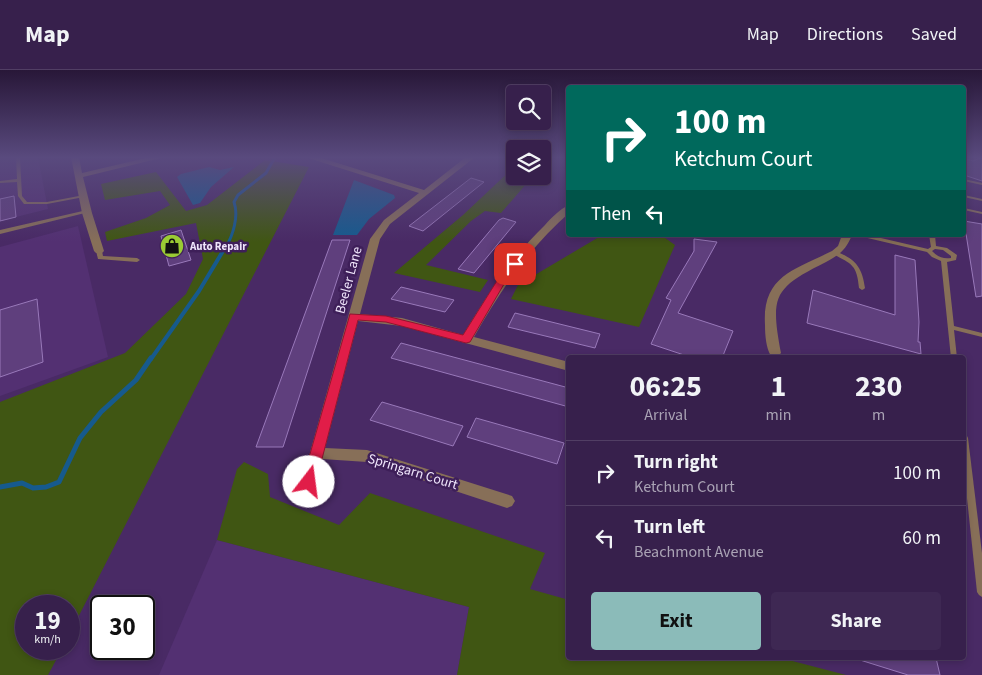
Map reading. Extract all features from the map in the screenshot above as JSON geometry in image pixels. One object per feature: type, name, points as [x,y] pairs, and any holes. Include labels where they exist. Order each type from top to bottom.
[{"type":"street","points":[[81,185],[87,211],[100,251]]},
{"type":"street","points":[[401,185],[426,193]]},
{"type":"street","name":"Beeler Lane","points":[[309,482],[375,239],[387,222],[436,185]]},
{"type":"street","points":[[466,340],[503,278],[542,232],[566,211]]},
{"type":"street","points":[[776,355],[768,321],[773,292],[786,279],[835,253],[842,247],[846,237]]},
{"type":"street","points":[[354,317],[386,319],[566,366]]},
{"type":"street","name":"Springarn Court","points":[[317,453],[367,456],[507,501]]},
{"type":"lane","points":[[19,185],[20,196],[26,203],[47,204],[84,196]]},
{"type":"lane","points":[[966,196],[982,200]]},
{"type":"lane","points":[[966,209],[982,213]]},
{"type":"lane","points":[[0,232],[87,211]]},
{"type":"lane","points":[[871,237],[931,249],[945,249],[954,255],[954,259],[944,260],[936,257],[931,249],[932,237]]},
{"type":"lane","points":[[100,251],[100,258],[137,260]]},
{"type":"lane","points":[[835,253],[855,263],[860,270],[862,288]]},
{"type":"lane","points":[[944,260],[954,355]]},
{"type":"lane","points":[[951,327],[982,335]]},
{"type":"lane","points":[[966,455],[982,592]]},
{"type":"lane","points":[[973,516],[982,519]]},
{"type":"shaded area","points":[[0,185],[43,185],[48,209],[0,221]]},
{"type":"shaded area","points":[[78,226],[108,357],[0,396],[0,247]]},
{"type":"shaded area","points":[[217,540],[469,607],[457,675],[159,675]]},
{"type":"green space","points":[[101,185],[166,185],[186,211],[207,205],[232,185],[300,185],[80,614],[80,595],[15,595],[15,660],[56,660],[48,675],[0,675],[0,402],[125,353],[186,294],[203,259],[196,223],[107,241],[105,232],[146,218],[170,205],[160,191],[105,200]]},
{"type":"green space","points":[[495,185],[525,185],[501,213],[485,211],[471,221],[426,265],[488,280],[480,292],[394,273],[463,215]]},
{"type":"green space","points":[[599,237],[664,237],[675,245],[639,327],[511,299],[518,285]]},
{"type":"green space","points":[[244,462],[268,474],[270,497],[339,525],[370,493],[545,553],[530,589],[566,599],[566,660],[789,660],[846,675],[457,675],[469,607],[217,540],[237,469]]},
{"type":"water","points":[[182,185],[213,185],[200,203],[193,205]]},
{"type":"water","points":[[352,185],[368,185],[394,195],[395,198],[369,219],[357,235],[333,235]]},
{"type":"building","points":[[462,185],[480,185],[423,231],[409,226]]},
{"type":"building","points":[[14,196],[16,217],[0,221],[0,199]]},
{"type":"building","points":[[503,218],[516,222],[474,273],[458,269],[499,220]]},
{"type":"building","points":[[966,221],[982,224],[982,296],[976,297],[966,234]]},
{"type":"building","points":[[181,230],[191,260],[169,266],[161,236]]},
{"type":"building","points":[[694,239],[717,242],[678,313],[733,331],[723,355],[684,355],[651,344],[671,300],[666,298],[694,251]]},
{"type":"building","points":[[332,240],[350,240],[283,447],[256,447]]},
{"type":"building","points":[[895,255],[915,260],[919,322],[918,342],[920,342],[921,354],[807,323],[813,290],[895,315]]},
{"type":"building","points":[[401,287],[454,300],[445,312],[391,299]]},
{"type":"building","points":[[37,299],[43,362],[0,377],[0,310]]},
{"type":"building","points":[[515,313],[600,334],[595,348],[508,327]]},
{"type":"building","points":[[401,343],[566,387],[566,406],[391,358]]},
{"type":"building","points":[[382,402],[463,426],[453,446],[370,420]]},
{"type":"building","points":[[476,418],[564,443],[557,464],[467,437]]},
{"type":"building","points":[[860,660],[936,660],[940,675],[908,675]]},
{"type":"waterway","points":[[226,247],[234,225],[236,213],[234,202],[238,195],[250,185]]},
{"type":"waterway","points":[[151,359],[199,291],[226,246]]},
{"type":"waterway","points":[[0,487],[22,483],[33,488],[46,487],[59,482],[80,438],[101,412],[136,380],[151,358]]},
{"type":"place","name":"Auto Repair","points":[[172,246]]},
{"type":"route","points":[[309,482],[354,317],[372,317],[402,322],[466,340],[503,278],[515,264]]}]
